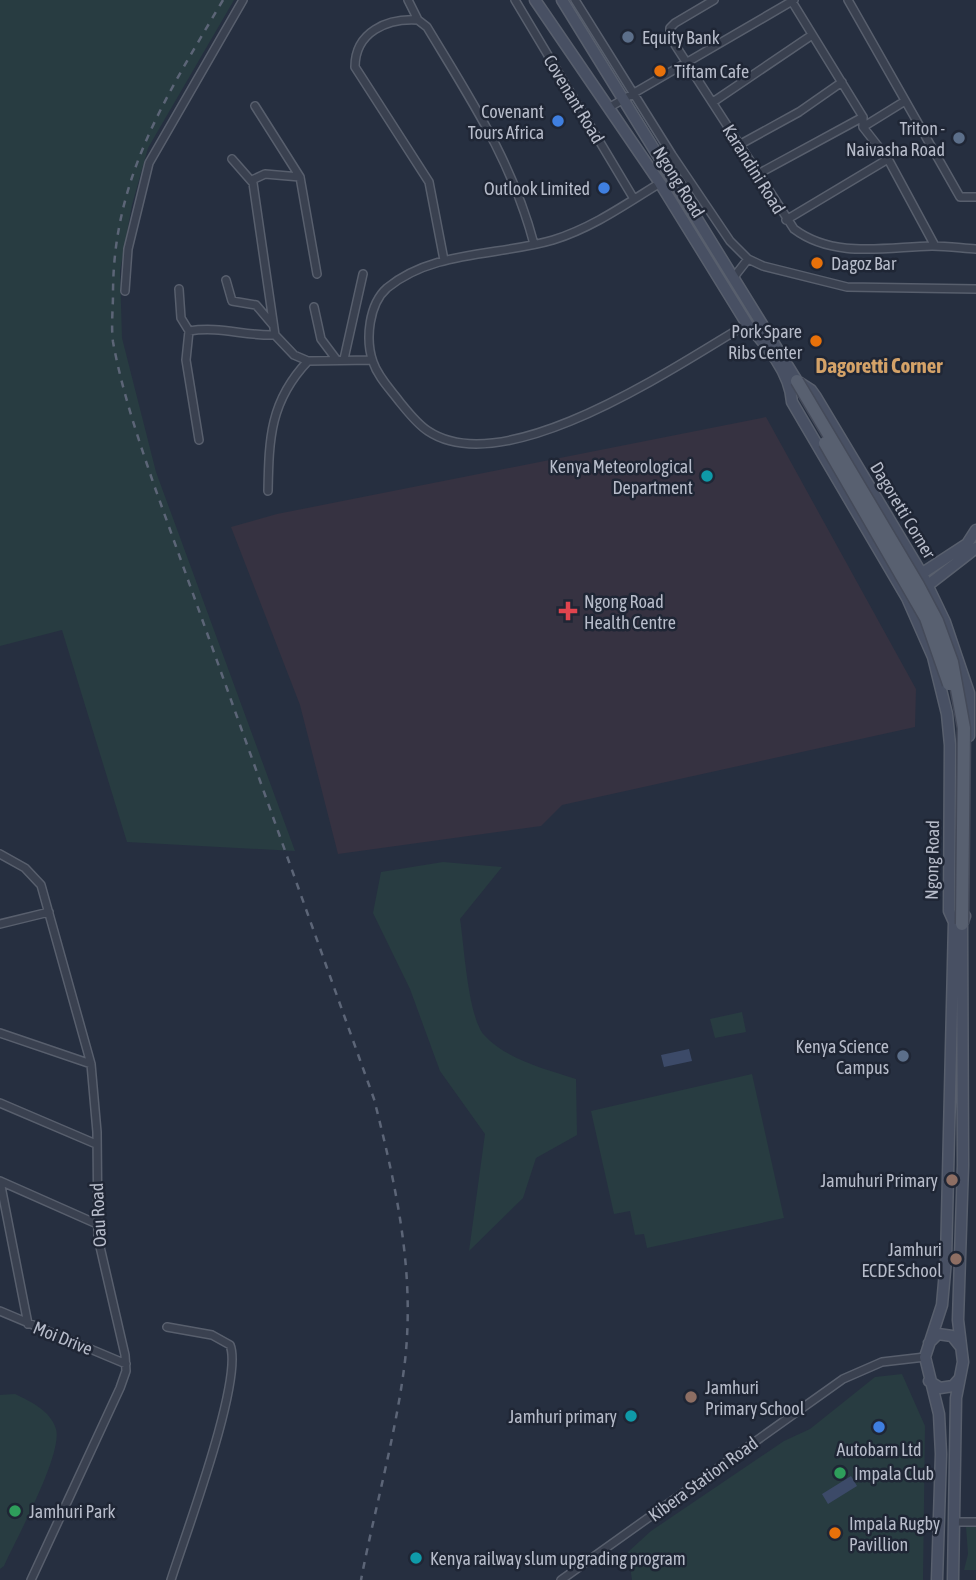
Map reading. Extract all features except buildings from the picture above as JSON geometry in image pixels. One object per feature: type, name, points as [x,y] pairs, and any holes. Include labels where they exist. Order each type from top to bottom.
[{"type":"main road","name":"Ngong Road","points":[[535,0],[660,183],[747,324],[794,383],[937,621],[952,662],[964,728],[958,923]]},
{"type":"main road","name":"Ngong Road","points":[[562,0],[628,96],[794,383],[939,650],[954,705],[963,1165],[958,1320],[963,1362],[956,1398],[953,1580]]},
{"type":"main road","name":"Ngong Road","points":[[794,383],[811,390],[852,460]]},
{"type":"main road","name":"Ngong Road","points":[[794,383],[792,402],[903,584]]},
{"type":"main road","name":"Dagoretti Corner","points":[[832,471],[852,460],[922,574],[967,544],[976,530]]},
{"type":"main road","points":[[910,597],[976,548]]},
{"type":"main road","name":"Ngong Road","points":[[922,574],[950,633],[973,693],[968,911],[958,923]]},
{"type":"main road","points":[[903,584],[922,574]]},
{"type":"main road","name":"Ngong Road","points":[[910,597],[943,697],[950,757],[949,911],[958,923]]},
{"type":"main road","points":[[943,697],[973,693]]},
{"type":"main road","points":[[937,1580],[941,1454],[939,1414],[925,1357],[942,1305],[946,1261],[950,1034],[958,923]]},
{"type":"main road","points":[[928,1345],[939,1334],[952,1336],[960,1346]]},
{"type":"main road","points":[[929,1381],[940,1388],[953,1386],[960,1378]]},
{"type":"street","points":[[125,291],[128,249],[149,163],[243,0]]},
{"type":"street","points":[[408,0],[418,20],[428,27],[500,149],[522,198],[534,244]]},
{"type":"street","name":"Covenant Road","points":[[515,0],[634,199]]},
{"type":"street","points":[[575,0],[628,96],[732,242],[748,259],[763,266],[848,287],[976,289]]},
{"type":"street","name":"Karandini Road","points":[[714,0],[701,3],[670,28],[670,37],[786,220],[803,236],[825,246],[851,249],[935,246],[976,249]]},
{"type":"street","points":[[848,0],[960,197],[976,197]]},
{"type":"street","points":[[610,107],[793,1],[863,117],[863,127],[888,159],[935,246]]},
{"type":"street","points":[[418,20],[377,27],[358,48],[355,66],[429,182],[444,260]]},
{"type":"street","points":[[713,102],[812,35]]},
{"type":"street","points":[[739,145],[799,112],[842,82]]},
{"type":"street","points":[[863,127],[905,101]]},
{"type":"street","points":[[255,106],[300,177],[317,274]]},
{"type":"street","points":[[758,174],[863,117]]},
{"type":"street","points":[[232,159],[252,180],[275,335],[294,355],[308,361],[372,360]]},
{"type":"street","points":[[786,220],[888,159]]},
{"type":"street","points":[[252,180],[265,174],[300,177]]},
{"type":"street","points":[[660,183],[578,231],[534,244],[444,260],[413,271],[381,294],[372,316],[372,360],[380,376],[406,410],[429,432],[457,441],[488,443],[514,439],[584,418],[747,324]]},
{"type":"street","points":[[719,253],[732,242]]},
{"type":"street","points":[[734,277],[748,259]]},
{"type":"street","points":[[340,359],[363,274]]},
{"type":"street","points":[[226,280],[232,301],[256,305],[274,325]]},
{"type":"street","points":[[179,289],[181,318],[189,331],[186,360],[199,440]]},
{"type":"street","points":[[314,307],[321,339],[340,359]]},
{"type":"street","points":[[189,331],[217,328],[250,335],[275,335]]},
{"type":"street","points":[[268,491],[276,410],[289,383],[308,361]]},
{"type":"street","name":"Oau Road","points":[[0,854],[25,867],[38,879],[90,1064],[96,1144],[97,1224],[103,1267],[126,1364]]},
{"type":"street","points":[[0,924],[49,912]]},
{"type":"street","points":[[0,1033],[90,1064]]},
{"type":"street","points":[[0,1102],[96,1144]]},
{"type":"street","points":[[0,1181],[97,1224]]},
{"type":"street","points":[[0,1181],[28,1324]]},
{"type":"street","name":"Moi Drive","points":[[0,1311],[126,1364]]},
{"type":"street","points":[[167,1327],[221,1338],[230,1345],[233,1359],[218,1432],[171,1580]]},
{"type":"street","name":"Kibera Station Road","points":[[561,1580],[843,1380],[882,1362],[925,1357]]},
{"type":"street","points":[[30,1580],[120,1388],[126,1364]]},
{"type":"street","points":[[954,1522],[976,1522]]},
{"type":"shaded area","name":"Ngong Road Health Centre","points":[[766,417],[916,689],[915,727],[562,805],[541,826],[338,854],[300,705],[231,527],[277,514]]},
{"type":"green space","points":[[0,0],[234,0],[148,148],[132,205],[120,271],[122,338],[156,472],[295,851],[127,842],[62,630],[0,646]]},
{"type":"green space","points":[[443,862],[502,867],[460,919],[470,997],[484,1035],[493,1044],[515,1057],[576,1079],[577,1135],[536,1158],[523,1198],[469,1251],[485,1134],[440,1071],[410,989],[373,913],[381,872]]},
{"type":"green space","points":[[742,1012],[746,1032],[715,1038],[710,1019]]},
{"type":"green space","points":[[752,1074],[784,1218],[647,1248],[644,1234],[635,1235],[630,1211],[614,1214],[591,1111]]},
{"type":"green space","name":"Impala Club","points":[[902,1374],[925,1426],[923,1580],[632,1580],[628,1552],[651,1531],[784,1441],[810,1429],[875,1377]]},
{"type":"green space","name":"Jamhuri Park","points":[[15,1394],[39,1407],[49,1417],[56,1429],[56,1441],[53,1457],[37,1497],[4,1566],[0,1569],[0,1395]]},
{"type":"green space","points":[[966,1527],[976,1527],[976,1570],[964,1570],[968,1554]]},
{"type":"water","points":[[689,1049],[692,1061],[664,1067],[661,1055]]},
{"type":"water","points":[[851,1476],[857,1486],[828,1504],[822,1494]]},
{"type":"railway","points":[[223,0],[163,105],[133,175],[122,212],[115,252],[112,336],[136,432],[374,1099],[390,1164],[405,1261],[405,1361],[391,1444],[361,1580]]},
{"type":"place","name":"Equity Bank","points":[[628,37]]},
{"type":"place","name":"Tiftam Cafe","points":[[660,71]]},
{"type":"place","name":"Covenant Tours Africa","points":[[558,121]]},
{"type":"place","name":"Triton - Naivasha Road","points":[[959,138]]},
{"type":"place","name":"Outlook Limited","points":[[604,188]]},
{"type":"place","name":"Dagoz Bar","points":[[817,263]]},
{"type":"place","name":"Pork Spare Ribs Center","points":[[816,341]]},
{"type":"place","name":"Kenya Meteorological Department","points":[[707,476]]},
{"type":"place","name":"Ngong Road Health Centre","points":[[568,611]]},
{"type":"place","name":"Kenya Science Campus","points":[[903,1056]]},
{"type":"place","name":"Jamuhuri Primary","points":[[952,1180]]},
{"type":"place","name":"Jamhuri ECDE School","points":[[956,1259]]},
{"type":"place","name":"Jamhuri Primary School","points":[[691,1397]]},
{"type":"place","name":"Jamhuri primary","points":[[631,1416]]},
{"type":"place","name":"Autobarn Ltd","points":[[879,1427]]},
{"type":"place","name":"Impala Club","points":[[840,1473]]},
{"type":"place","name":"Jamhuri Park","points":[[15,1511]]},
{"type":"place","name":"Impala Rugby Pavillion","points":[[835,1533]]},
{"type":"place","name":"Kenya railway slum upgrading program","points":[[416,1558]]},
{"type":"district","name":"Dagoretti Corner","points":[[879,365]]}]
